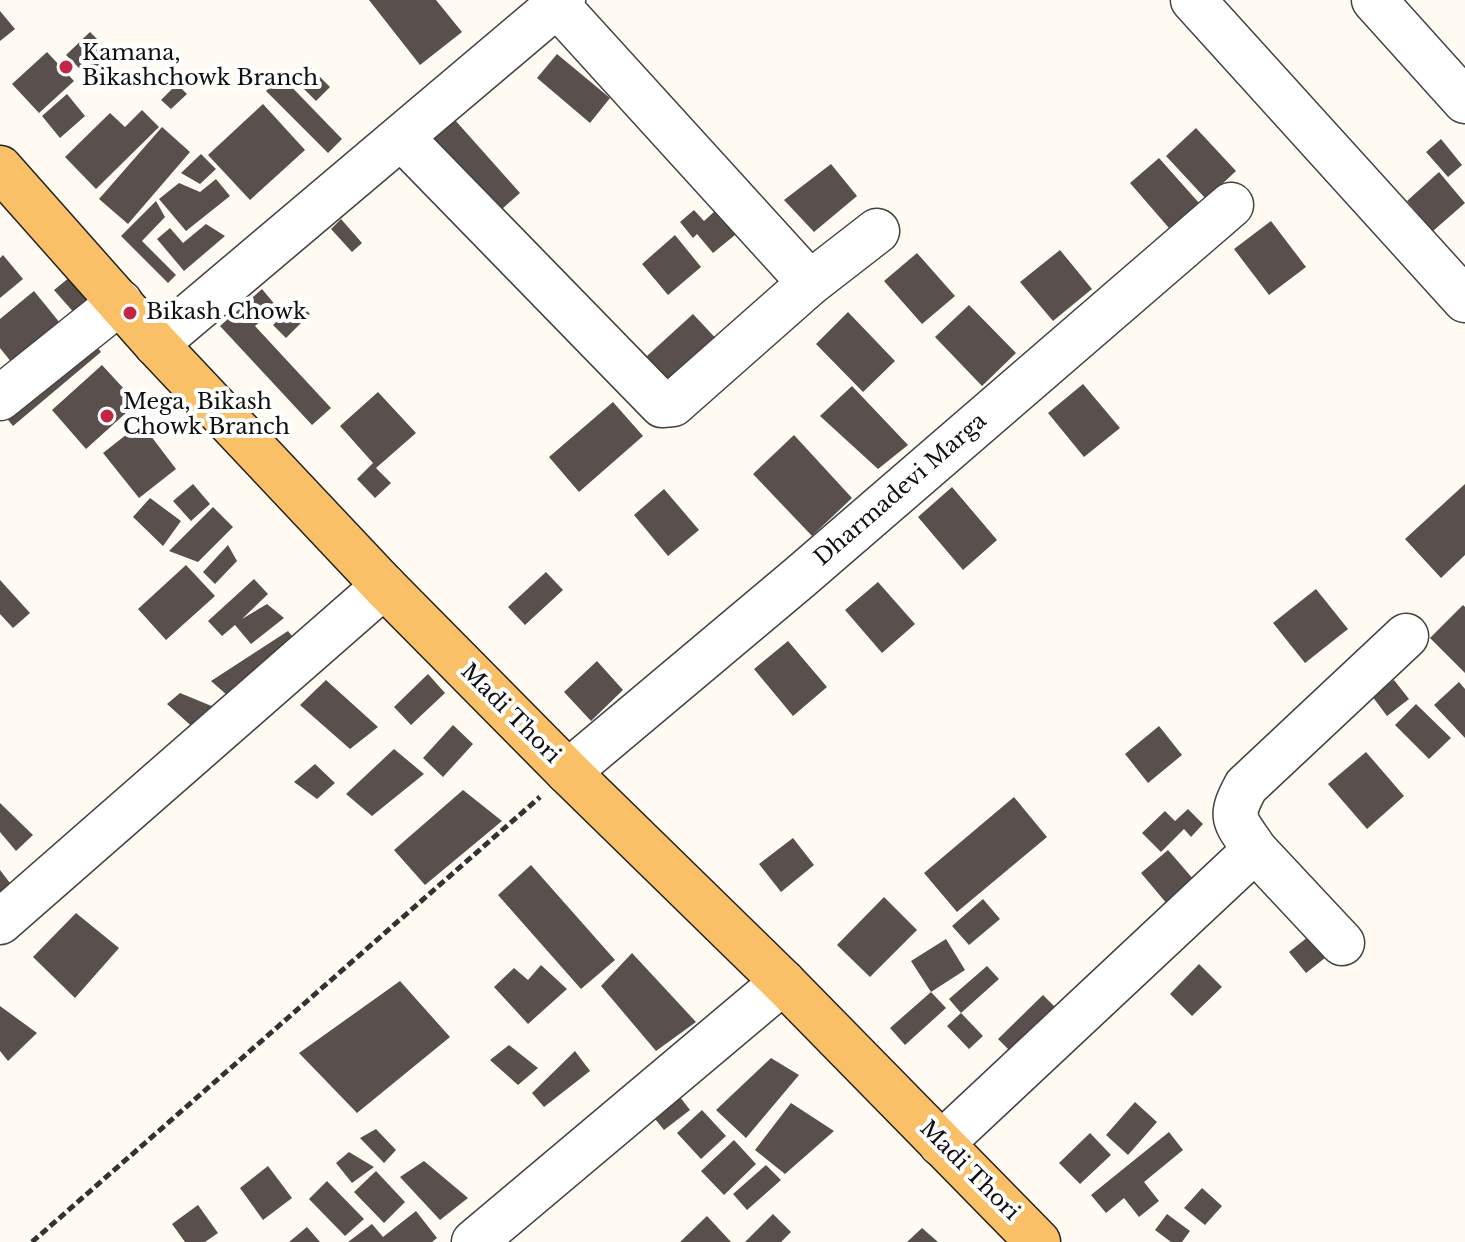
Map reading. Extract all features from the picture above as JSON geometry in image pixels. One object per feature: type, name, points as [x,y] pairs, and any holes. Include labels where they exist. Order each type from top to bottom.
[{"type":"main road","name":"Madi Thori","points":[[0,168],[156,344],[384,586],[568,772],[783,982],[1038,1242]]},
{"type":"street","points":[[1193,0],[1465,300]]},
{"type":"street","points":[[1374,0],[1465,101]]},
{"type":"street","points":[[156,344],[560,3],[810,283]]},
{"type":"street","points":[[401,137],[662,405],[673,404],[810,283],[877,231]]},
{"type":"street","name":"Dharmadevi Marga","points":[[568,772],[799,578],[1231,205]]},
{"type":"street","points":[[0,398],[120,302]]},
{"type":"street","points":[[0,922],[384,586]]},
{"type":"street","points":[[1342,943],[1255,850],[1236,821],[1234,808],[1246,786],[1406,636]]},
{"type":"street","points":[[941,1144],[1255,850]]},
{"type":"street","points":[[474,1242],[783,982]]},
{"type":"path","points":[[32,1242],[568,772]]},
{"type":"building","points":[[369,0],[436,0],[462,32],[420,65]]},
{"type":"building","points":[[0,11],[15,29],[0,41]]},
{"type":"building","points":[[90,32],[113,55],[89,78],[66,55]]},
{"type":"building","points":[[47,52],[74,81],[39,113],[12,84]]},
{"type":"building","points":[[557,54],[610,98],[590,123],[537,78]]},
{"type":"building","points":[[311,68],[330,87],[316,101],[297,82]]},
{"type":"building","points":[[281,76],[342,139],[328,153],[266,91]]},
{"type":"building","points":[[177,84],[187,94],[171,109],[161,100]]},
{"type":"building","points":[[67,94],[85,116],[60,138],[42,116]]},
{"type":"building","points":[[263,104],[305,150],[250,200],[208,155]]},
{"type":"building","points":[[142,110],[159,127],[96,189],[65,157],[110,113],[125,127]]},
{"type":"building","points":[[455,120],[520,193],[485,224],[421,150]]},
{"type":"building","points":[[162,127],[190,152],[128,224],[99,199]]},
{"type":"building","points":[[1196,128],[1236,171],[1206,199],[1166,156]]},
{"type":"building","points":[[1441,139],[1462,165],[1448,177],[1426,152]]},
{"type":"building","points":[[201,154],[216,169],[200,184],[181,173]]},
{"type":"building","points":[[1159,158],[1199,203],[1169,228],[1130,183]]},
{"type":"building","points":[[831,164],[857,196],[814,232],[784,200]]},
{"type":"building","points":[[1439,172],[1465,203],[1433,231],[1407,201]]},
{"type":"building","points":[[216,179],[230,196],[186,231],[159,199],[179,183],[200,192]]},
{"type":"building","points":[[156,201],[165,217],[142,241],[176,275],[168,283],[121,236]]},
{"type":"building","points":[[694,210],[704,221],[715,211],[735,235],[713,253],[697,234],[693,238],[680,222]]},
{"type":"building","points":[[341,219],[362,243],[352,252],[331,229]]},
{"type":"building","points":[[1271,221],[1306,267],[1269,295],[1234,249]]},
{"type":"building","points":[[206,224],[225,236],[184,271],[157,239],[170,228],[183,243]]},
{"type":"building","points":[[675,235],[701,267],[668,295],[642,264]]},
{"type":"building","points":[[1060,250],[1092,289],[1053,321],[1020,282]]},
{"type":"building","points":[[917,253],[955,296],[922,324],[884,281]]},
{"type":"building","points":[[3,255],[23,279],[0,298],[0,258]]},
{"type":"building","points":[[81,268],[109,301],[83,323],[54,290]]},
{"type":"building","points":[[262,289],[277,307],[255,326],[331,408],[312,425],[220,326]]},
{"type":"building","points":[[34,291],[60,323],[12,363],[0,348],[0,319]]},
{"type":"building","points":[[298,301],[310,314],[286,338],[273,325]]},
{"type":"building","points":[[969,305],[1016,353],[982,386],[935,337]]},
{"type":"building","points":[[848,312],[895,361],[863,392],[816,344]]},
{"type":"building","points":[[693,314],[722,345],[665,398],[636,366]]},
{"type":"building","points":[[87,335],[101,352],[13,426],[0,410]]},
{"type":"building","points":[[102,365],[137,403],[86,449],[52,410]]},
{"type":"building","points":[[1083,384],[1120,428],[1084,457],[1048,413]]},
{"type":"building","points":[[852,386],[908,445],[878,469],[820,416]]},
{"type":"building","points":[[378,392],[416,433],[376,468],[391,483],[375,498],[357,479],[373,463],[340,426]]},
{"type":"building","points":[[613,402],[643,436],[579,492],[549,457]]},
{"type":"building","points":[[141,423],[176,469],[139,498],[103,453]]},
{"type":"building","points":[[794,435],[852,498],[812,536],[753,474]]},
{"type":"building","points":[[193,484],[210,504],[191,521],[173,501]]},
{"type":"building","points":[[1465,484],[1465,555],[1441,578],[1405,539]]},
{"type":"building","points":[[952,487],[997,540],[963,570],[918,517]]},
{"type":"building","points":[[664,489],[699,530],[668,556],[634,515]]},
{"type":"building","points":[[150,498],[181,521],[163,546],[133,517]]},
{"type":"building","points":[[213,507],[233,527],[198,562],[169,551]]},
{"type":"building","points":[[228,545],[237,561],[215,584],[203,572]]},
{"type":"building","points":[[186,565],[215,596],[166,640],[138,609]]},
{"type":"building","points":[[546,572],[563,590],[525,625],[508,607]]},
{"type":"building","points":[[254,579],[268,594],[242,619],[267,604],[284,618],[251,644],[235,625],[222,636],[208,621]]},
{"type":"building","points":[[0,580],[30,613],[13,628],[0,614]]},
{"type":"building","points":[[878,582],[915,624],[882,653],[845,610]]},
{"type":"building","points":[[1316,589],[1348,629],[1305,663],[1273,623]]},
{"type":"building","points":[[1463,605],[1465,607],[1465,673],[1430,638]]},
{"type":"building","points":[[288,631],[299,645],[235,702],[211,681]]},
{"type":"building","points":[[788,641],[827,687],[793,716],[754,669]]},
{"type":"building","points":[[597,661],[623,690],[591,721],[564,692]]},
{"type":"building","points":[[428,674],[445,693],[411,725],[394,707]]},
{"type":"building","points":[[326,680],[378,727],[350,749],[300,705]]},
{"type":"building","points":[[1394,680],[1409,699],[1387,716],[1372,696]]},
{"type":"building","points":[[1459,682],[1465,689],[1465,738],[1434,705]]},
{"type":"building","points":[[180,693],[214,707],[197,731],[167,704]]},
{"type":"building","points":[[1416,704],[1451,738],[1429,759],[1395,725]]},
{"type":"building","points":[[453,725],[473,744],[443,777],[423,758]]},
{"type":"building","points":[[1159,726],[1182,755],[1148,783],[1125,754]]},
{"type":"building","points":[[394,749],[424,774],[372,816],[346,794]]},
{"type":"building","points":[[1366,752],[1404,796],[1367,829],[1328,784]]},
{"type":"building","points":[[315,764],[335,783],[317,799],[294,782]]},
{"type":"building","points":[[463,790],[502,821],[425,885],[394,850]]},
{"type":"building","points":[[1014,797],[1047,837],[957,912],[924,873]]},
{"type":"building","points":[[0,803],[33,835],[16,851],[0,832]]},
{"type":"building","points":[[1188,809],[1203,824],[1191,837],[1184,829],[1161,852],[1142,833],[1165,811],[1175,821]]},
{"type":"building","points":[[793,838],[814,865],[781,892],[759,864]]},
{"type":"building","points":[[1168,850],[1201,888],[1173,911],[1141,873]]},
{"type":"building","points":[[531,865],[615,960],[581,989],[498,895]]},
{"type":"building","points":[[0,870],[10,883],[0,893]]},
{"type":"building","points":[[884,897],[917,930],[870,977],[837,945]]},
{"type":"building","points":[[983,899],[1000,919],[969,945],[952,926]]},
{"type":"building","points":[[76,913],[119,948],[75,998],[33,957]]},
{"type":"building","points":[[1313,933],[1330,954],[1306,973],[1289,952]]},
{"type":"building","points":[[946,939],[965,970],[931,992],[911,961]]},
{"type":"building","points":[[632,953],[696,1022],[656,1051],[601,986]]},
{"type":"building","points":[[1199,964],[1222,987],[1192,1016],[1170,994]]},
{"type":"building","points":[[541,965],[567,989],[528,1024],[494,987],[514,968],[528,980]]},
{"type":"building","points":[[987,966],[999,979],[961,1013],[949,999]]},
{"type":"building","points":[[400,981],[450,1037],[357,1113],[299,1053]]},
{"type":"building","points":[[931,992],[946,1008],[905,1045],[890,1028]]},
{"type":"building","points":[[1043,995],[1062,1014],[1017,1058],[998,1039]]},
{"type":"building","points":[[0,1006],[37,1033],[8,1061],[0,1051]]},
{"type":"building","points":[[961,1013],[983,1036],[969,1049],[947,1026]]},
{"type":"building","points":[[509,1045],[538,1068],[518,1085],[490,1060]]},
{"type":"building","points":[[575,1051],[590,1071],[544,1107],[532,1093]]},
{"type":"building","points":[[771,1058],[799,1075],[746,1138],[716,1110]]},
{"type":"building","points":[[673,1088],[690,1110],[664,1130],[647,1109]]},
{"type":"building","points":[[1135,1102],[1157,1122],[1128,1155],[1106,1135]]},
{"type":"building","points":[[791,1103],[834,1131],[785,1174],[755,1150]]},
{"type":"building","points":[[702,1110],[726,1136],[701,1159],[677,1133]]},
{"type":"building","points":[[376,1129],[396,1150],[384,1163],[360,1138]]},
{"type":"building","points":[[1169,1132],[1183,1150],[1144,1182],[1159,1201],[1139,1217],[1124,1198],[1106,1213],[1091,1195]]},
{"type":"building","points":[[1090,1133],[1111,1155],[1080,1184],[1059,1163]]},
{"type":"building","points":[[734,1140],[756,1164],[724,1195],[701,1171]]},
{"type":"building","points":[[349,1152],[374,1167],[352,1183],[336,1163]]},
{"type":"building","points":[[424,1161],[468,1198],[440,1220],[400,1177]]},
{"type":"building","points":[[766,1165],[781,1180],[747,1210],[733,1194]]},
{"type":"building","points":[[268,1166],[292,1198],[263,1220],[240,1188]]},
{"type":"building","points":[[376,1171],[405,1202],[384,1223],[354,1192]]},
{"type":"building","points":[[327,1181],[364,1219],[345,1236],[309,1199]]},
{"type":"building","points":[[1202,1188],[1222,1206],[1205,1225],[1184,1208]]},
{"type":"building","points":[[198,1205],[218,1233],[205,1242],[185,1242],[172,1224]]},
{"type":"building","points":[[416,1211],[437,1238],[432,1242],[348,1242],[372,1224],[383,1237]]},
{"type":"building","points":[[773,1214],[791,1232],[781,1242],[745,1242]]},
{"type":"building","points":[[1167,1214],[1190,1231],[1182,1242],[1171,1242],[1155,1230]]},
{"type":"building","points":[[707,1216],[731,1242],[680,1242]]},
{"type":"building","points":[[307,1227],[320,1242],[289,1242]]},
{"type":"building","points":[[922,1228],[938,1242],[907,1242]]},
{"type":"place","name":"Kamana, Bikashchowk Branch","points":[[66,67]]},
{"type":"place","name":"Bikash Chowk","points":[[130,313]]},
{"type":"place","name":"Mega, Bikash Chowk Branch","points":[[107,416]]}]
